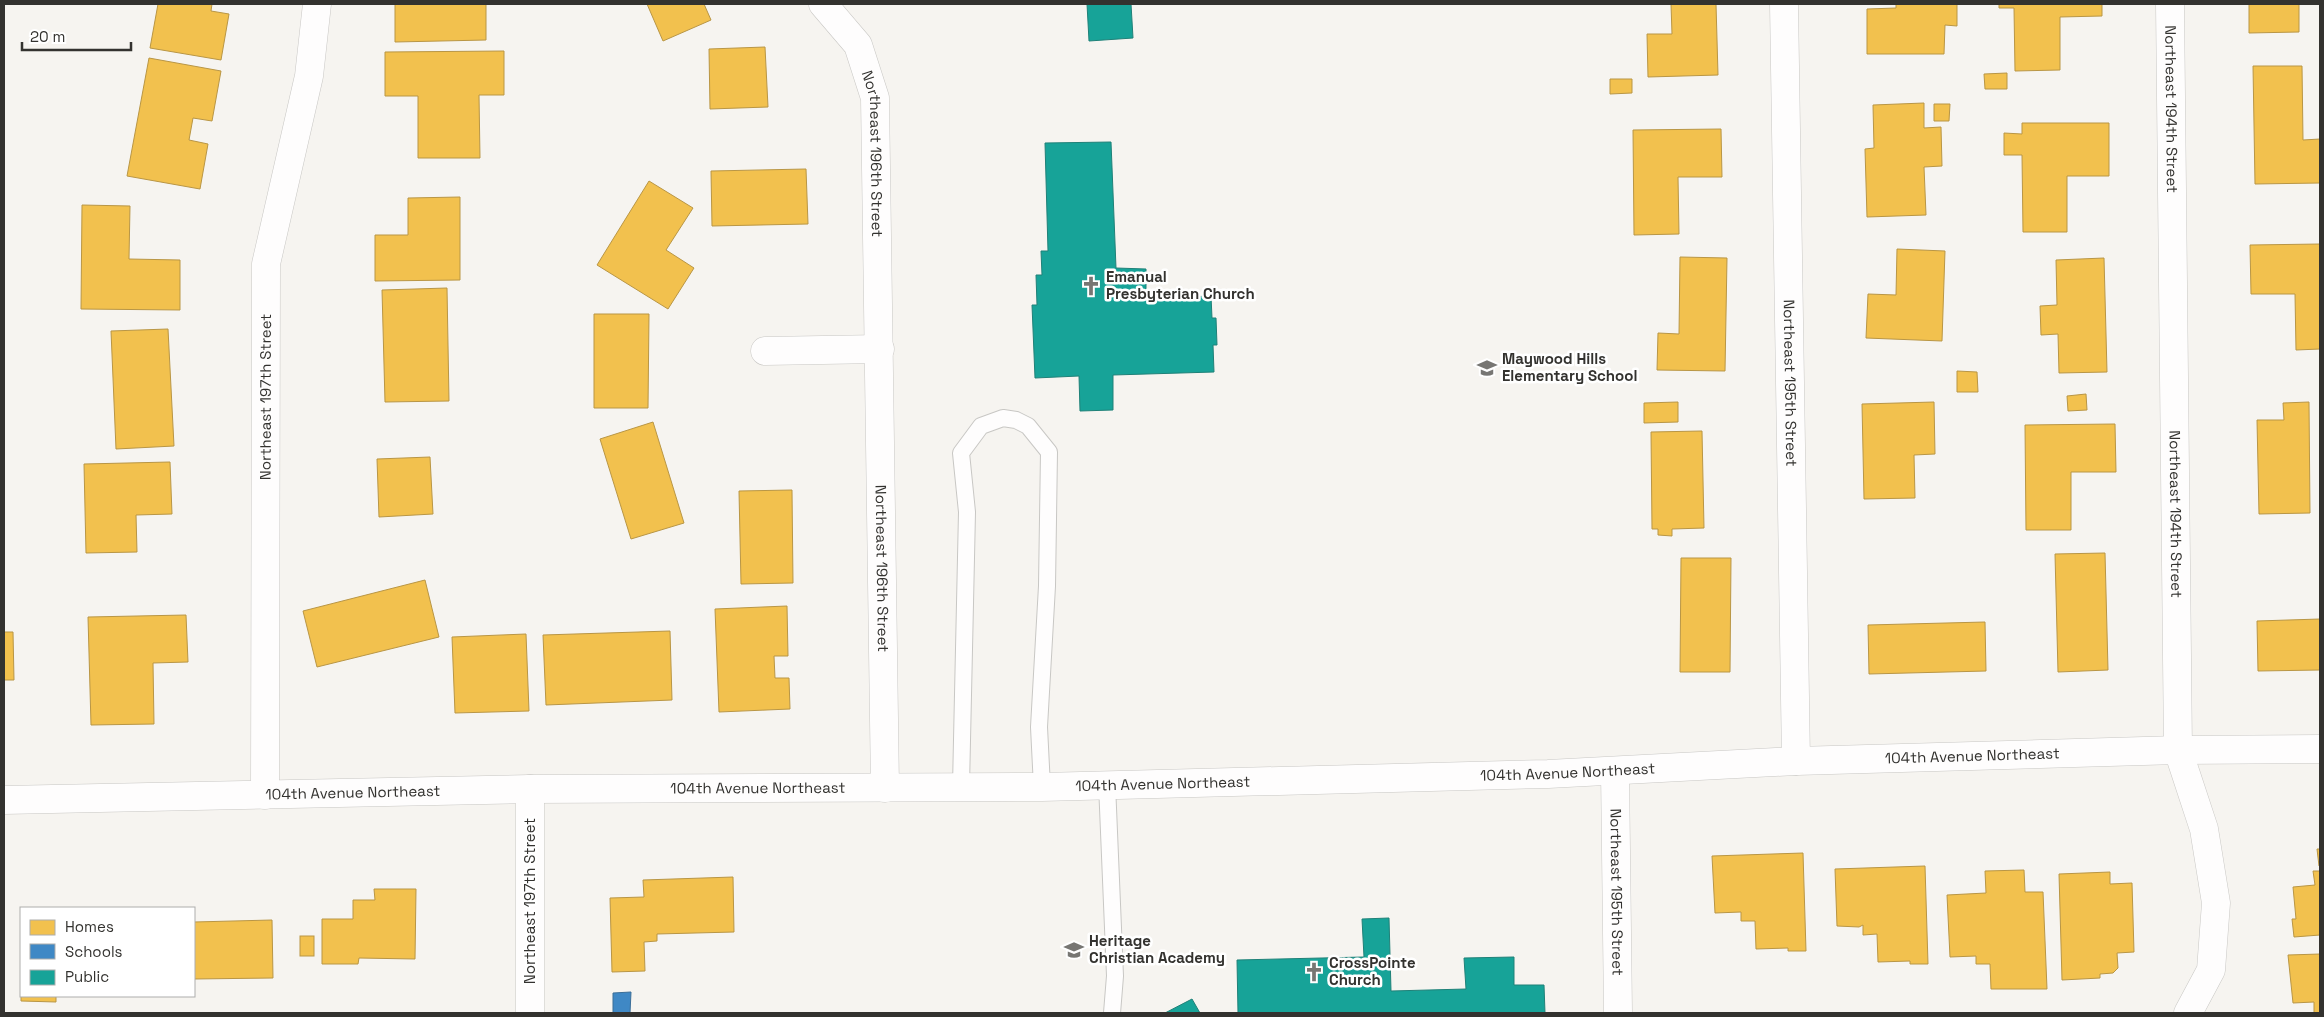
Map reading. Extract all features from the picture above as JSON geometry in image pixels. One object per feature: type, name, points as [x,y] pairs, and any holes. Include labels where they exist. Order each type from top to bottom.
[{"type":"street","name":"Northeast 197th Street","points":[[265,795],[266,264],[309,76],[316,4]]},
{"type":"street","name":"Northeast 196th Street","points":[[823,4],[858,45],[875,98],[885,788]]},
{"type":"street","name":"Northeast 195th Street","points":[[1784,4],[1796,761]]},
{"type":"street","name":"Northeast 194th Street","points":[[2170,4],[2178,750],[2204,829],[2216,903],[2210,970],[2188,1013]]},
{"type":"street","points":[[765,351],[880,349]]},
{"type":"street","name":"104th Avenue Northeast","points":[[4,800],[530,789],[1042,787],[1615,771],[1796,761],[2178,750],[2320,749]]},
{"type":"street","name":"Northeast 195th Street","points":[[1615,771],[1618,1013]]},
{"type":"street","name":"Northeast 197th Street","points":[[530,789],[530,1013]]},
{"type":"lane","points":[[961,786],[967,512],[961,453],[981,426],[1003,418],[1016,420],[1028,426],[1049,452],[1048,586],[1039,727],[1042,787]]},
{"type":"lane","points":[[1107,784],[1115,976],[1112,1013]]},
{"type":"building: Homes","points":[[158,4],[212,4],[211,11],[229,14],[221,60],[150,48]]},
{"type":"building: Homes","points":[[395,4],[486,4],[486,40],[395,42]]},
{"type":"building: Homes","points":[[647,4],[704,4],[711,20],[663,41]]},
{"type":"building: Homes","points":[[1671,4],[1716,4],[1718,75],[1648,77],[1647,34],[1672,34]]},
{"type":"building: Homes","points":[[1896,4],[1957,4],[1957,26],[1945,25],[1944,54],[1867,54],[1867,9],[1896,8]]},
{"type":"building: Homes","points":[[1999,4],[2102,4],[2102,16],[2060,17],[2060,70],[2015,71],[2014,8],[1999,8]]},
{"type":"building: Homes","points":[[2249,4],[2299,4],[2299,32],[2249,33]]},
{"type":"building: Homes","points":[[765,47],[768,107],[710,109],[709,49]]},
{"type":"building: Homes","points":[[504,51],[504,95],[479,95],[480,158],[418,158],[418,96],[385,96],[385,52]]},
{"type":"building: Homes","points":[[149,58],[221,71],[212,121],[193,118],[189,140],[208,144],[200,189],[127,176]]},
{"type":"building: Homes","points":[[2253,66],[2302,66],[2303,140],[2320,139],[2320,183],[2255,184]]},
{"type":"building: Homes","points":[[2007,73],[2007,89],[1985,89],[1984,74]]},
{"type":"building: Homes","points":[[1610,79],[1632,79],[1632,93],[1610,94]]},
{"type":"building: Homes","points":[[1924,103],[1924,128],[1941,127],[1942,166],[1924,167],[1926,215],[1867,217],[1865,149],[1874,148],[1873,105]]},
{"type":"building: Homes","points":[[1934,104],[1950,104],[1949,121],[1934,121]]},
{"type":"building: Homes","points":[[2022,123],[2109,123],[2109,176],[2067,176],[2067,232],[2023,232],[2022,155],[2004,155],[2004,133],[2022,134]]},
{"type":"building: Homes","points":[[1721,129],[1722,177],[1678,177],[1679,234],[1634,235],[1633,130]]},
{"type":"building: Homes","points":[[806,169],[808,224],[712,226],[711,171]]},
{"type":"building: Homes","points":[[649,181],[693,208],[666,250],[694,268],[668,309],[597,265]]},
{"type":"building: Homes","points":[[460,197],[460,280],[375,281],[375,235],[408,235],[408,198]]},
{"type":"building: Homes","points":[[82,205],[130,206],[129,259],[180,260],[180,310],[81,309]]},
{"type":"building: Homes","points":[[2320,244],[2320,349],[2296,350],[2295,294],[2251,294],[2250,245]]},
{"type":"building: Homes","points":[[1897,249],[1945,251],[1942,341],[1866,338],[1868,294],[1896,295]]},
{"type":"building: Homes","points":[[1680,257],[1727,258],[1725,371],[1657,370],[1658,333],[1679,334]]},
{"type":"building: Homes","points":[[2104,258],[2107,372],[2059,373],[2058,334],[2041,335],[2040,306],[2057,305],[2056,260]]},
{"type":"building: Homes","points":[[447,288],[449,401],[385,402],[382,290]]},
{"type":"building: Homes","points":[[594,314],[649,314],[648,408],[594,408]]},
{"type":"building: Homes","points":[[168,329],[174,446],[116,449],[111,331]]},
{"type":"building: Homes","points":[[1957,371],[1977,372],[1978,392],[1957,392]]},
{"type":"building: Homes","points":[[2086,394],[2087,410],[2068,411],[2067,396]]},
{"type":"building: Homes","points":[[1678,402],[1678,422],[1644,423],[1644,403]]},
{"type":"building: Homes","points":[[1934,402],[1935,454],[1914,455],[1915,498],[1864,499],[1862,404]]},
{"type":"building: Homes","points":[[2309,402],[2310,513],[2259,514],[2257,420],[2284,420],[2283,403]]},
{"type":"building: Homes","points":[[653,422],[684,523],[631,539],[600,439]]},
{"type":"building: Homes","points":[[2115,424],[2116,472],[2071,472],[2071,530],[2026,530],[2025,425]]},
{"type":"building: Homes","points":[[1702,431],[1704,528],[1672,529],[1672,536],[1658,535],[1658,529],[1652,529],[1651,432]]},
{"type":"building: Homes","points":[[430,457],[433,514],[379,517],[377,459]]},
{"type":"building: Homes","points":[[170,462],[172,514],[136,515],[137,552],[86,553],[84,464]]},
{"type":"building: Homes","points":[[792,490],[793,583],[741,584],[739,491]]},
{"type":"building: Homes","points":[[2105,553],[2108,670],[2058,672],[2055,554]]},
{"type":"building: Homes","points":[[1681,558],[1731,558],[1730,672],[1680,672]]},
{"type":"building: Homes","points":[[425,580],[439,637],[317,667],[303,611]]},
{"type":"building: Homes","points":[[787,606],[788,656],[774,656],[775,678],[789,678],[790,709],[719,712],[715,609]]},
{"type":"building: Homes","points":[[186,615],[188,662],[153,663],[154,724],[91,725],[88,617]]},
{"type":"building: Homes","points":[[2320,619],[2320,670],[2258,671],[2257,621]]},
{"type":"building: Homes","points":[[1985,622],[1986,671],[1869,674],[1868,625]]},
{"type":"building: Homes","points":[[670,631],[672,700],[546,705],[543,635]]},
{"type":"building: Homes","points":[[4,632],[13,632],[14,680],[4,680]]},
{"type":"building: Homes","points":[[526,634],[529,711],[455,713],[452,637]]},
{"type":"building: Homes","points":[[2317,849],[2320,849],[2320,866],[2319,866]]},
{"type":"building: Homes","points":[[1803,853],[1806,951],[1788,951],[1788,948],[1756,949],[1755,921],[1741,921],[1741,912],[1715,913],[1712,856]]},
{"type":"building: Homes","points":[[1925,866],[1928,964],[1910,964],[1910,961],[1878,962],[1877,934],[1863,935],[1863,925],[1859,927],[1837,926],[1835,869]]},
{"type":"building: Homes","points":[[2024,870],[2025,892],[2043,892],[2047,989],[1991,989],[1990,964],[1976,964],[1976,956],[1950,957],[1947,895],[1986,893],[1985,871]]},
{"type":"building: Homes","points":[[2313,871],[2320,871],[2320,935],[2294,937],[2292,919],[2296,919],[2293,887],[2315,885]]},
{"type":"building: Homes","points":[[2110,872],[2110,884],[2132,883],[2134,952],[2117,953],[2118,968],[2113,973],[2100,974],[2100,978],[2062,980],[2059,874]]},
{"type":"building: Homes","points":[[733,877],[734,932],[657,934],[657,941],[644,942],[645,971],[612,972],[610,898],[644,897],[643,880]]},
{"type":"building: Homes","points":[[374,889],[416,889],[415,959],[359,958],[358,964],[322,964],[322,919],[353,919],[353,900],[375,900]]},
{"type":"building: Homes","points":[[272,920],[273,978],[195,979],[195,922]]},
{"type":"building: Homes","points":[[300,936],[314,936],[314,956],[300,956]]},
{"type":"building: Homes","points":[[2320,954],[2320,1013],[2314,1013],[2314,1002],[2293,1003],[2288,955]]},
{"type":"building: Homes","points":[[21,997],[56,997],[56,1002],[21,1001]]},
{"type":"building: Schools","points":[[631,992],[630,1013],[613,1013],[613,993]]},
{"type":"building: Public","points":[[1087,4],[1131,4],[1133,38],[1089,41]]},
{"type":"building: Public","name":"Emanual Presbyterian Church","points":[[1111,142],[1116,268],[1146,269],[1146,298],[1211,296],[1212,318],[1216,318],[1217,345],[1213,345],[1214,372],[1113,375],[1113,410],[1080,411],[1079,376],[1035,378],[1032,305],[1037,305],[1036,275],[1042,275],[1041,251],[1048,251],[1045,143]]},
{"type":"building: Public","name":"CrossPointe Church","points":[[1389,918],[1391,991],[1466,989],[1464,958],[1514,957],[1514,985],[1544,985],[1545,1013],[1238,1013],[1237,960],[1364,957],[1362,919]]},
{"type":"building: Public","points":[[1192,999],[1200,1013],[1165,1013]]},
{"type":"place","name":"Emanual Presbyterian Church","points":[[1091,286]]},
{"type":"place","name":"Maywood Hills Elementary School","points":[[1487,368]]},
{"type":"place","name":"Heritage Christian Academy","points":[[1074,950]]},
{"type":"place","name":"CrossPointe Church","points":[[1314,972]]}]
